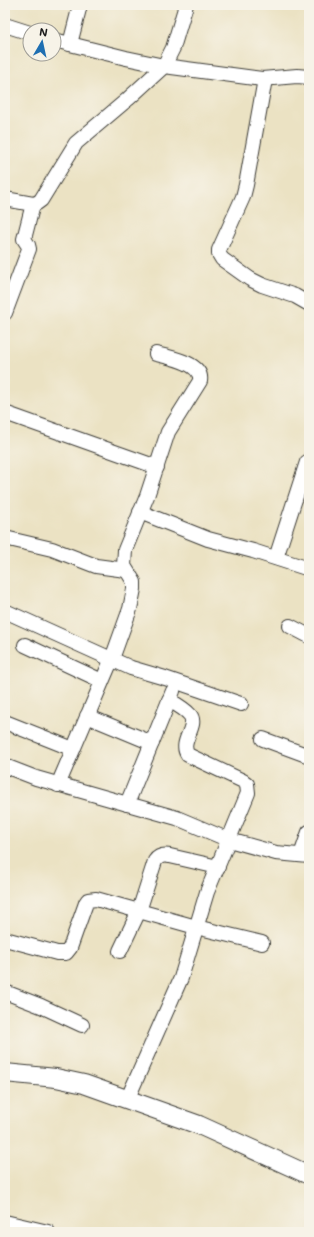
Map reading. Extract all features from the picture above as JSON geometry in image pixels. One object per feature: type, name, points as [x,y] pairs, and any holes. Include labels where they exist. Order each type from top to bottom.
[{"type":"street","points":[[70,44],[80,5]]},
{"type":"street","points":[[5,199],[33,204],[37,203],[45,194],[76,143],[164,66],[173,48],[186,5]]},
{"type":"street","points":[[5,25],[22,30]]},
{"type":"street","points":[[62,42],[164,66],[265,79],[296,76],[309,77]]},
{"type":"street","points":[[265,79],[243,197],[224,237],[219,254],[222,259],[250,279],[262,285],[295,296],[309,304]]},
{"type":"street","points":[[5,313],[29,249],[24,239],[33,204]]},
{"type":"street","points":[[58,785],[125,625],[134,589],[134,582],[126,570],[124,561],[125,550],[157,467],[168,432],[199,384],[201,377],[198,370],[192,366],[177,359],[156,354]]},
{"type":"street","points":[[5,413],[157,467]]},
{"type":"street","points":[[276,558],[307,462]]},
{"type":"street","points":[[140,512],[208,539],[309,569]]},
{"type":"street","points":[[5,538],[52,549],[96,566],[126,570]]},
{"type":"street","points":[[5,610],[111,660],[242,704]]},
{"type":"street","points":[[290,626],[309,636]]},
{"type":"street","points":[[25,645],[102,680]]},
{"type":"street","points":[[127,804],[176,682]]},
{"type":"street","points":[[127,1100],[181,978],[207,892],[248,793],[247,784],[243,781],[188,755],[185,751],[185,745],[192,724],[192,719],[190,715],[170,700]]},
{"type":"street","points":[[87,716],[152,743]]},
{"type":"street","points":[[5,722],[73,749]]},
{"type":"street","points":[[263,739],[309,756]]},
{"type":"street","points":[[5,766],[58,785],[177,818],[229,840],[276,853],[305,855],[309,832]]},
{"type":"street","points":[[120,951],[140,911],[155,861],[160,856],[170,856],[218,867]]},
{"type":"street","points":[[5,939],[57,953],[66,953],[70,948],[88,900],[96,899],[196,928],[262,943]]},
{"type":"street","points":[[5,992],[41,1006],[82,1025]]},
{"type":"street","points":[[5,1073],[48,1077],[70,1081],[127,1100],[200,1125],[309,1176]]},
{"type":"street","points":[[5,1222],[48,1232]]}]
